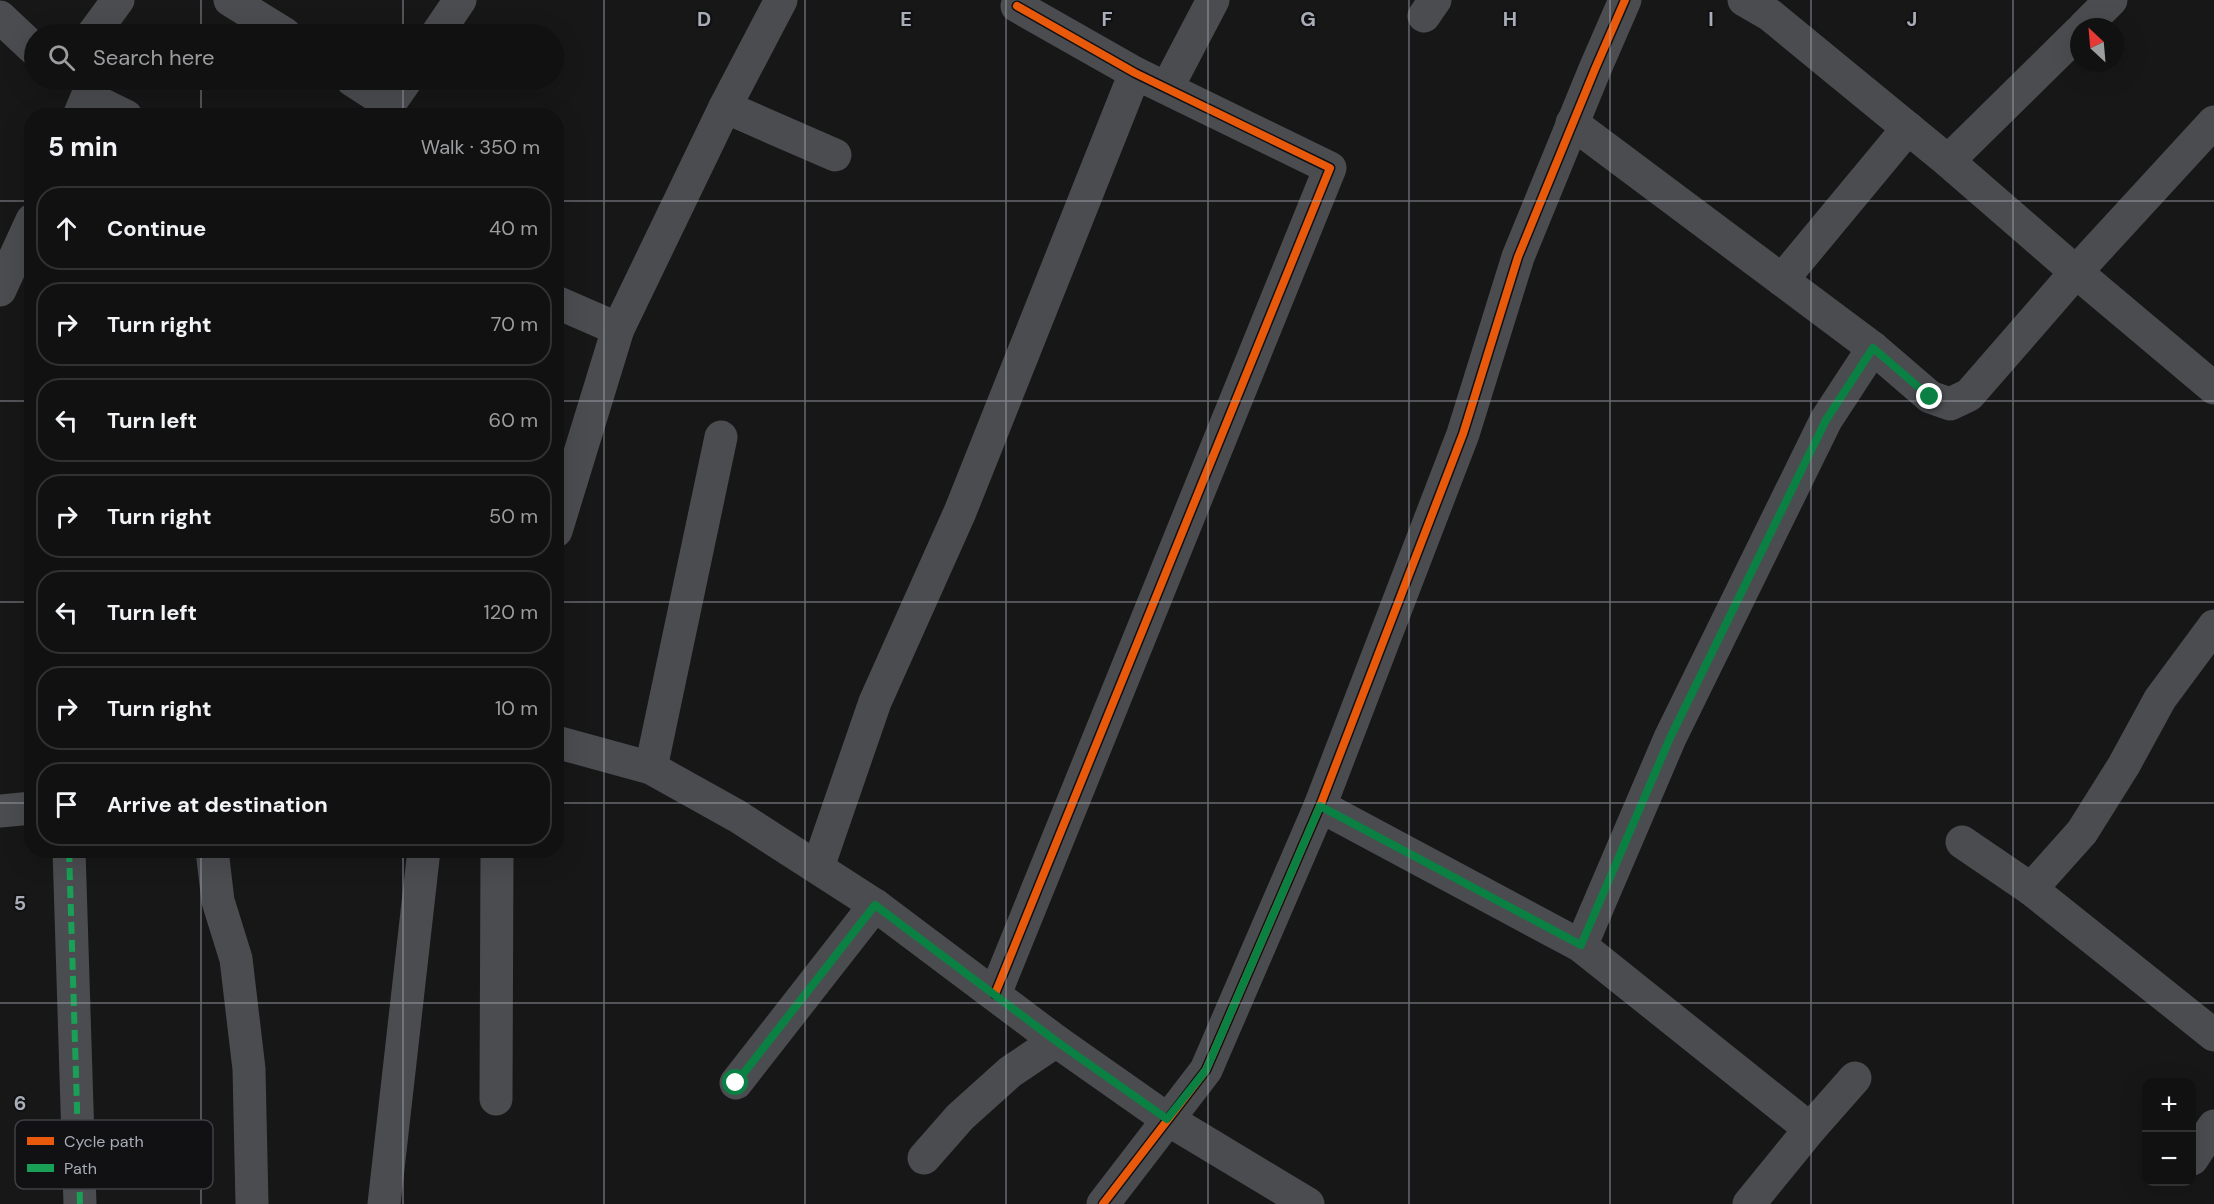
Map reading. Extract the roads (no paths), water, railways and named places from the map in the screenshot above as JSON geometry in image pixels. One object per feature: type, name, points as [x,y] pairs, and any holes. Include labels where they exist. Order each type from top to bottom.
[{"type":"street","points":[[100,24],[118,0]]},
{"type":"street","points":[[230,0],[269,24]]},
{"type":"street","points":[[444,24],[460,0]]},
{"type":"street","points":[[564,505],[618,329],[725,107],[781,0]]},
{"type":"street","points":[[1167,88],[1213,0]]},
{"type":"street","points":[[1103,1204],[1206,1070],[1320,806],[1463,434],[1518,257],[1625,0]]},
{"type":"street","points":[[1744,0],[1770,15],[1948,161],[2214,388]]},
{"type":"street","points":[[2093,18],[2112,0]]},
{"type":"street","points":[[995,994],[1330,168],[1135,73],[1017,6]]},
{"type":"street","points":[[0,17],[24,40]]},
{"type":"street","points":[[1948,161],[2070,41]]},
{"type":"street","points":[[818,867],[875,702],[960,512],[1135,73]]},
{"type":"street","points":[[372,90],[392,100]]},
{"type":"street","points":[[78,97],[106,108]]},
{"type":"street","points":[[725,107],[835,155]]},
{"type":"street","points":[[1572,123],[1873,348],[1930,397],[1950,404],[1969,394],[2076,272],[2214,122]]},
{"type":"street","points":[[1782,280],[1908,128]]},
{"type":"street","points":[[0,291],[24,238]]},
{"type":"street","points":[[564,305],[618,329]]},
{"type":"street","points":[[1581,945],[1670,738],[1826,420],[1873,348]]},
{"type":"street","points":[[651,768],[721,437]]},
{"type":"street","points":[[2031,889],[2082,832],[2124,765],[2160,699],[2214,626]]},
{"type":"street","points":[[564,744],[651,768],[737,816],[875,905],[1056,1041],[1167,1119],[1308,1204]]},
{"type":"street","points":[[1320,806],[1581,945],[1810,1129]]},
{"type":"street","points":[[0,812],[24,809]]},
{"type":"street","points":[[1962,842],[2031,889],[2214,1035]]},
{"type":"street","points":[[69,858],[77,1120]]},
{"type":"street","points":[[213,858],[218,901],[236,959],[249,1069],[252,1204]]},
{"type":"street","points":[[384,1204],[423,858]]},
{"type":"street","points":[[496,1099],[497,858]]},
{"type":"street","points":[[736,1083],[875,905]]},
{"type":"street","points":[[924,1158],[960,1117],[1010,1072],[1056,1041]]},
{"type":"street","points":[[1749,1204],[1855,1078]]},
{"type":"street","points":[[2196,1153],[2214,1126]]},
{"type":"street","points":[[80,1189],[80,1204]]}]
